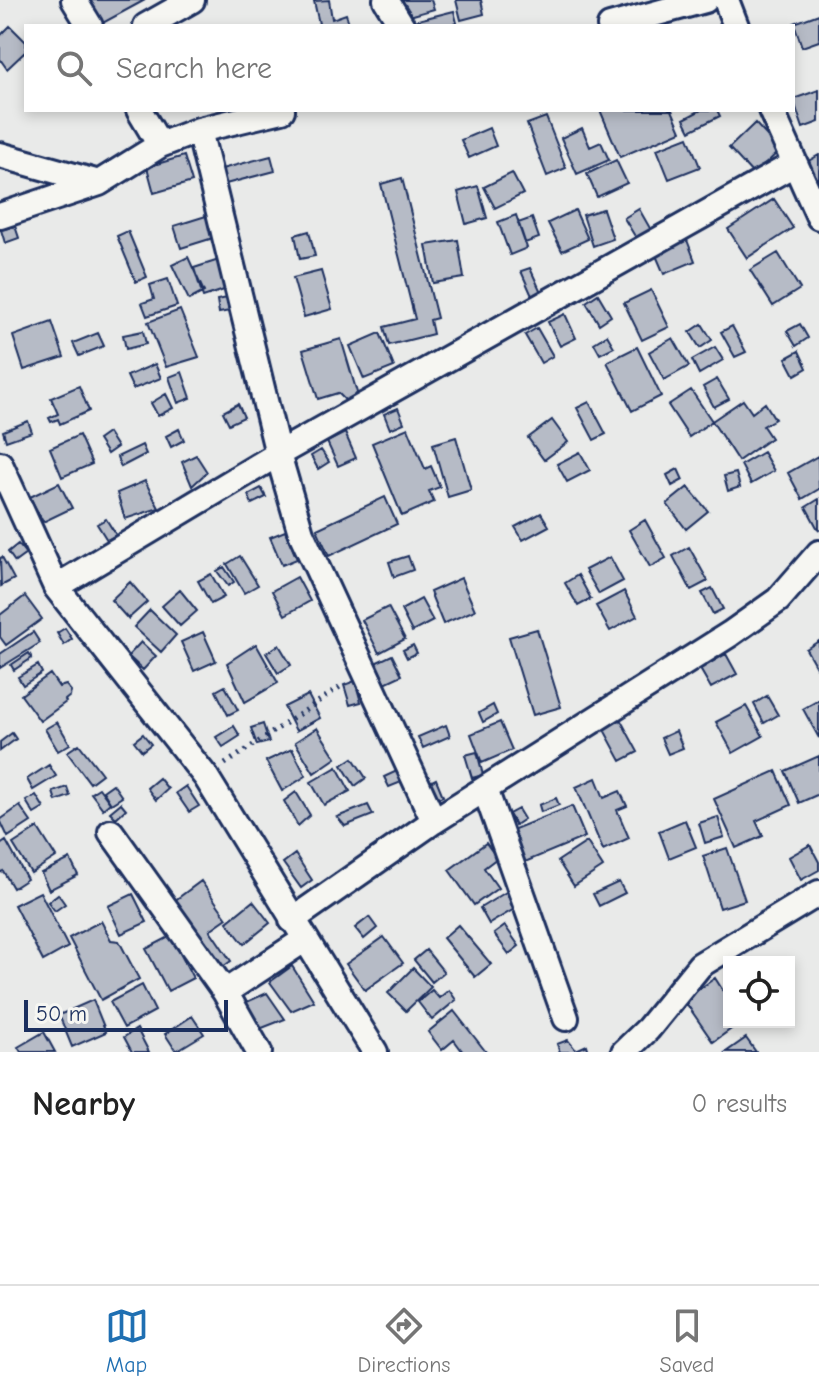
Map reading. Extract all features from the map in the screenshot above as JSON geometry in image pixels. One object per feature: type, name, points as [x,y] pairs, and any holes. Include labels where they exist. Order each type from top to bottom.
[{"type":"street","points":[[74,0],[89,24]]},
{"type":"street","points":[[150,24],[192,0]]},
{"type":"street","points":[[386,0],[401,24]]},
{"type":"street","points":[[617,24],[705,0]]},
{"type":"street","points":[[726,0],[735,24]]},
{"type":"street","points":[[140,112],[160,145]]},
{"type":"street","points":[[0,216],[99,183],[160,145],[199,130],[274,112]]},
{"type":"street","points":[[772,112],[819,217]]},
{"type":"street","points":[[199,130],[278,454],[301,533],[434,821]]},
{"type":"street","points":[[0,155],[99,183]]},
{"type":"street","points":[[56,587],[278,454],[794,164]]},
{"type":"street","points":[[0,464],[56,587],[206,777],[375,1052]]},
{"type":"street","points":[[225,992],[434,821],[742,626],[778,600],[819,553]]},
{"type":"street","points":[[485,789],[566,1018]]},
{"type":"street","points":[[111,832],[225,992],[259,1052]]},
{"type":"street","points":[[624,1052],[648,1029],[700,965],[819,893]]},
{"type":"path","points":[[206,777],[364,671]]},
{"type":"building","points":[[83,0],[145,0],[101,24]]},
{"type":"building","points":[[329,0],[332,19],[346,14],[349,24],[319,24],[314,1]]},
{"type":"building","points":[[402,0],[431,0],[434,9],[406,17]]},
{"type":"building","points":[[456,0],[481,0],[484,14],[461,20]]},
{"type":"building","points":[[454,11],[457,23],[415,24],[414,21]]},
{"type":"building","points":[[819,14],[819,41],[802,47],[794,23]]},
{"type":"building","points":[[10,26],[24,40],[24,53],[7,69],[0,59],[0,36]]},
{"type":"building","points":[[819,90],[819,122],[803,128],[795,98]]},
{"type":"building","points":[[601,112],[673,112],[681,131],[620,157]]},
{"type":"building","points":[[697,112],[718,112],[720,116],[690,131],[684,119]]},
{"type":"building","points":[[546,117],[566,168],[547,176],[527,124]]},
{"type":"building","points":[[755,123],[780,150],[754,175],[729,148]]},
{"type":"building","points":[[489,128],[496,146],[469,158],[461,140]]},
{"type":"building","points":[[582,128],[590,147],[601,142],[609,160],[577,174],[561,138]]},
{"type":"building","points":[[688,137],[700,167],[669,179],[657,149]]},
{"type":"building","points":[[819,155],[819,185],[805,163]]},
{"type":"building","points":[[184,156],[192,182],[154,193],[147,167]]},
{"type":"building","points":[[271,156],[275,171],[218,186],[214,171]]},
{"type":"building","points":[[616,160],[627,183],[597,197],[587,174]]},
{"type":"building","points":[[512,173],[523,194],[495,208],[484,187]]},
{"type":"building","points":[[402,178],[437,318],[430,320],[433,334],[389,345],[384,327],[415,319],[381,184]]},
{"type":"building","points":[[478,186],[487,218],[466,224],[458,192]]},
{"type":"building","points":[[774,199],[793,228],[747,258],[728,229]]},
{"type":"building","points":[[603,209],[613,239],[593,246],[583,215]]},
{"type":"building","points":[[639,209],[651,230],[636,238],[624,218]]},
{"type":"building","points":[[575,210],[588,239],[562,251],[548,223]]},
{"type":"building","points":[[516,215],[527,248],[510,255],[498,222]]},
{"type":"building","points":[[206,216],[213,238],[181,248],[174,226]]},
{"type":"building","points":[[532,218],[539,238],[525,243],[518,223]]},
{"type":"building","points":[[15,226],[19,238],[5,243],[1,230]]},
{"type":"building","points":[[128,231],[147,277],[136,282],[117,236]]},
{"type":"building","points":[[309,231],[315,256],[300,259],[295,235]]},
{"type":"building","points":[[458,240],[464,278],[433,283],[426,245]]},
{"type":"building","points":[[687,240],[695,261],[664,274],[655,253]]},
{"type":"building","points":[[778,253],[800,289],[773,306],[750,270]]},
{"type":"building","points":[[188,257],[204,292],[189,300],[172,265]]},
{"type":"building","points":[[222,259],[230,288],[203,297],[194,268]]},
{"type":"building","points":[[530,268],[541,292],[532,296],[521,271]]},
{"type":"building","points":[[321,271],[332,309],[304,317],[293,278]]},
{"type":"building","points":[[168,279],[177,306],[147,316],[142,303],[154,299],[150,285]]},
{"type":"building","points":[[651,290],[669,327],[642,340],[624,303]]},
{"type":"building","points":[[598,294],[611,316],[599,324],[586,302]]},
{"type":"building","points":[[233,297],[235,310],[219,313],[217,300]]},
{"type":"building","points":[[180,310],[199,357],[166,367],[148,322]]},
{"type":"building","points":[[565,314],[576,338],[560,346],[548,322]]},
{"type":"building","points":[[52,322],[64,357],[24,370],[13,336]]},
{"type":"building","points":[[702,324],[712,340],[700,348],[690,332]]},
{"type":"building","points":[[800,324],[808,338],[796,346],[787,331]]},
{"type":"building","points":[[732,326],[746,352],[735,357],[721,332]]},
{"type":"building","points":[[537,328],[553,356],[541,363],[525,335]]},
{"type":"building","points":[[143,331],[146,344],[126,349],[123,335]]},
{"type":"building","points":[[98,333],[104,346],[79,356],[73,343]]},
{"type":"building","points":[[380,333],[394,367],[364,379],[350,346]]},
{"type":"building","points":[[607,335],[614,347],[600,354],[594,343]]},
{"type":"building","points":[[673,338],[689,366],[664,380],[649,352]]},
{"type":"building","points":[[341,339],[358,396],[345,400],[338,393],[318,399],[303,350]]},
{"type":"building","points":[[637,347],[661,396],[632,411],[607,362]]},
{"type":"building","points":[[715,347],[723,360],[699,374],[692,360]]},
{"type":"building","points":[[799,351],[807,368],[795,375],[786,358]]},
{"type":"building","points":[[155,364],[161,378],[133,389],[127,376]]},
{"type":"building","points":[[182,372],[191,398],[178,403],[169,377]]},
{"type":"building","points":[[717,379],[729,399],[714,407],[703,387]]},
{"type":"building","points":[[79,386],[89,411],[60,424],[58,419],[51,422],[49,418],[58,414],[51,398]]},
{"type":"building","points":[[691,390],[712,421],[689,437],[668,405]]},
{"type":"building","points":[[166,394],[173,408],[158,416],[151,403]]},
{"type":"building","points":[[743,400],[752,413],[765,403],[775,419],[763,426],[771,438],[738,461],[712,421]]},
{"type":"building","points":[[589,402],[606,434],[594,440],[577,408]]},
{"type":"building","points":[[238,404],[244,417],[229,424],[223,412]]},
{"type":"building","points":[[398,408],[404,423],[390,429],[384,414]]},
{"type":"building","points":[[552,420],[568,442],[544,460],[528,438]]},
{"type":"building","points":[[28,421],[32,432],[6,441],[3,431]]},
{"type":"building","points":[[408,428],[425,469],[431,466],[440,487],[429,491],[434,502],[402,516],[372,443]]},
{"type":"building","points":[[179,429],[184,440],[171,447],[166,436]]},
{"type":"building","points":[[108,433],[117,447],[107,454],[98,440]]},
{"type":"building","points":[[345,433],[356,458],[338,466],[327,442]]},
{"type":"building","points":[[79,435],[92,464],[62,477],[50,448]]},
{"type":"building","points":[[456,437],[471,490],[448,497],[433,444]]},
{"type":"building","points":[[142,445],[146,454],[121,467],[117,457]]},
{"type":"building","points":[[321,450],[329,462],[318,469],[311,456]]},
{"type":"building","points":[[580,452],[590,470],[567,482],[557,464]]},
{"type":"building","points":[[763,452],[774,471],[751,484],[741,465]]},
{"type":"building","points":[[196,455],[207,472],[192,486],[182,462]]},
{"type":"building","points":[[818,456],[819,489],[802,499],[788,473]]},
{"type":"building","points":[[678,469],[683,480],[672,486],[667,475]]},
{"type":"building","points":[[736,473],[740,487],[728,491],[724,476]]},
{"type":"building","points":[[145,481],[159,508],[125,519],[117,493]]},
{"type":"building","points":[[59,483],[72,508],[43,522],[30,497]]},
{"type":"building","points":[[688,487],[708,511],[686,529],[667,504]]},
{"type":"building","points":[[261,488],[266,497],[252,504],[248,495]]},
{"type":"building","points":[[385,497],[397,524],[329,556],[317,529]]},
{"type":"building","points":[[819,499],[819,531],[806,507]]},
{"type":"building","points":[[541,513],[549,526],[523,540],[515,527]]},
{"type":"building","points":[[106,519],[116,535],[107,540],[97,524]]},
{"type":"building","points":[[645,520],[666,558],[650,567],[629,530]]},
{"type":"building","points":[[285,531],[297,559],[282,565],[270,537]]},
{"type":"building","points":[[18,544],[26,554],[15,562],[8,552]]},
{"type":"building","points":[[689,547],[708,581],[691,590],[673,556]]},
{"type":"building","points":[[240,556],[258,585],[244,593],[227,564]]},
{"type":"building","points":[[408,556],[413,570],[394,577],[389,562]]},
{"type":"building","points":[[610,557],[623,581],[599,594],[585,570]]},
{"type":"building","points":[[0,558],[14,579],[1,586]]},
{"type":"building","points":[[224,567],[234,582],[228,586],[217,571]]},
{"type":"building","points":[[211,574],[224,597],[211,604],[198,581]]},
{"type":"building","points":[[578,575],[591,599],[578,606],[565,583]]},
{"type":"building","points":[[297,577],[310,601],[285,615],[272,591]]},
{"type":"building","points":[[461,578],[475,610],[443,624],[430,592]]},
{"type":"building","points":[[130,582],[147,602],[128,619],[111,600]]},
{"type":"building","points":[[712,588],[723,609],[713,614],[702,593]]},
{"type":"building","points":[[180,590],[197,611],[180,626],[162,606]]},
{"type":"building","points":[[624,591],[637,616],[610,631],[596,606]]},
{"type":"building","points":[[25,596],[42,619],[6,645],[0,637],[0,615]]},
{"type":"building","points":[[421,599],[433,621],[412,632],[401,610]]},
{"type":"building","points":[[388,607],[405,639],[379,653],[362,620]]},
{"type":"building","points":[[150,610],[176,635],[161,652],[134,627]]},
{"type":"building","points":[[65,628],[72,639],[64,645],[57,633]]},
{"type":"building","points":[[537,629],[561,707],[533,715],[509,637]]},
{"type":"building","points":[[33,632],[40,643],[0,668],[0,654]]},
{"type":"building","points":[[203,632],[216,661],[194,671],[181,642]]},
{"type":"building","points":[[819,641],[819,672],[806,649]]},
{"type":"building","points":[[141,642],[156,656],[143,670],[128,656]]},
{"type":"building","points":[[256,644],[278,683],[245,702],[227,663]]},
{"type":"building","points":[[279,645],[291,665],[278,673],[266,653]]},
{"type":"building","points":[[413,645],[417,653],[407,658],[403,650]]},
{"type":"building","points":[[29,653],[32,658],[14,670],[11,665]]},
{"type":"building","points":[[726,654],[737,674],[711,688],[700,669]]},
{"type":"building","points":[[392,655],[402,675],[385,683],[375,663]]},
{"type":"building","points":[[38,665],[42,673],[23,685],[18,677]]},
{"type":"building","points":[[50,674],[59,687],[66,685],[71,691],[70,696],[40,721],[21,695]]},
{"type":"building","points":[[355,681],[361,702],[350,705],[344,685]]},
{"type":"building","points":[[225,686],[238,710],[228,715],[216,691]]},
{"type":"building","points":[[308,695],[320,718],[296,731],[284,707]]},
{"type":"building","points":[[767,696],[778,715],[764,723],[754,704]]},
{"type":"building","points":[[819,700],[819,738],[803,709]]},
{"type":"building","points":[[493,705],[497,714],[483,722],[479,713]]},
{"type":"building","points":[[746,706],[763,736],[733,753],[716,722]]},
{"type":"building","points":[[619,717],[638,752],[621,761],[602,726]]},
{"type":"building","points":[[57,722],[70,744],[58,751],[45,729]]},
{"type":"building","points":[[500,722],[512,750],[482,763],[471,734]]},
{"type":"building","points":[[263,724],[269,742],[257,745],[251,728]]},
{"type":"building","points":[[446,725],[450,736],[423,748],[418,737]]},
{"type":"building","points":[[234,726],[240,736],[223,747],[216,737]]},
{"type":"building","points":[[317,728],[336,758],[314,773],[295,742]]},
{"type":"building","points":[[676,731],[683,748],[668,754],[661,738]]},
{"type":"building","points":[[12,733],[16,739],[0,751],[0,742]]},
{"type":"building","points":[[143,734],[151,744],[142,751],[134,741]]},
{"type":"building","points":[[79,744],[102,774],[90,783],[67,752]]},
{"type":"building","points":[[292,749],[306,776],[282,791],[266,761]]},
{"type":"building","points":[[477,752],[483,775],[472,778],[465,755]]},
{"type":"building","points":[[819,756],[819,794],[799,803],[785,771]]},
{"type":"building","points":[[353,758],[366,778],[355,786],[342,765]]},
{"type":"building","points":[[49,765],[56,776],[33,790],[27,779]]},
{"type":"building","points":[[337,767],[350,791],[324,805],[311,782]]},
{"type":"building","points":[[399,770],[404,781],[389,787],[384,777]]},
{"type":"building","points":[[776,771],[791,805],[756,821],[763,836],[736,848],[714,799]]},
{"type":"building","points":[[159,778],[168,789],[156,800],[147,788]]},
{"type":"building","points":[[596,778],[604,798],[620,791],[627,806],[617,810],[629,838],[603,850],[576,787]]},
{"type":"building","points":[[436,779],[443,796],[431,801],[424,785]]},
{"type":"building","points":[[113,784],[122,797],[111,804],[103,791]]},
{"type":"building","points":[[186,786],[199,806],[189,812],[176,793]]},
{"type":"building","points":[[67,787],[70,796],[56,801],[53,792]]},
{"type":"building","points":[[99,788],[110,803],[103,809],[91,793]]},
{"type":"building","points":[[296,792],[310,815],[298,826],[284,801]]},
{"type":"building","points":[[36,795],[44,808],[34,814],[26,801]]},
{"type":"building","points":[[556,798],[559,805],[541,812],[539,805]]},
{"type":"building","points":[[121,803],[126,809],[116,818],[110,812]]},
{"type":"building","points":[[368,805],[373,815],[345,826],[337,817]]},
{"type":"building","points":[[20,806],[31,822],[8,837],[0,820]]},
{"type":"building","points":[[572,806],[585,837],[525,862],[512,830]]},
{"type":"building","points":[[518,809],[524,819],[515,825],[509,814]]},
{"type":"building","points":[[718,817],[724,837],[705,843],[699,823]]},
{"type":"building","points":[[685,820],[696,847],[669,858],[659,831]]},
{"type":"building","points":[[38,828],[56,857],[31,873],[13,844]]},
{"type":"building","points":[[6,841],[27,879],[13,888],[3,871],[0,873],[0,845]]},
{"type":"building","points":[[587,842],[603,867],[574,886],[558,861]]},
{"type":"building","points":[[486,843],[497,858],[484,868],[498,888],[474,905],[449,870]]},
{"type":"building","points":[[810,845],[819,862],[819,870],[801,880],[789,857]]},
{"type":"building","points":[[727,848],[745,900],[720,908],[703,856]]},
{"type":"building","points":[[295,854],[312,880],[301,888],[283,863]]},
{"type":"building","points":[[70,859],[78,875],[49,890],[41,873]]},
{"type":"building","points":[[201,881],[227,918],[210,930],[231,961],[217,971],[170,904]]},
{"type":"building","points":[[619,882],[625,893],[599,906],[593,894]]},
{"type":"building","points":[[511,889],[521,905],[489,924],[480,908]]},
{"type":"building","points":[[40,892],[68,947],[43,961],[14,905]]},
{"type":"building","points":[[58,894],[65,904],[55,911],[48,902]]},
{"type":"building","points":[[133,894],[147,922],[121,934],[108,906]]},
{"type":"building","points":[[253,901],[270,923],[244,944],[227,922]]},
{"type":"building","points":[[369,917],[377,928],[364,939],[355,928]]},
{"type":"building","points":[[101,921],[111,940],[119,941],[139,979],[101,1000],[69,938]]},
{"type":"building","points":[[458,925],[491,964],[475,977],[443,938]]},
{"type":"building","points":[[505,926],[519,946],[509,954],[494,934]]},
{"type":"building","points":[[171,936],[193,978],[168,991],[146,949]]},
{"type":"building","points":[[384,937],[403,963],[365,990],[346,964]]},
{"type":"building","points":[[426,950],[444,972],[432,982],[414,960]]},
{"type":"building","points":[[292,966],[314,1001],[291,1011],[270,982]]},
{"type":"building","points":[[413,968],[431,987],[406,1011],[388,993]]},
{"type":"building","points":[[715,978],[723,991],[723,1028],[733,1028],[713,1042],[684,1000]]},
{"type":"building","points":[[142,985],[155,1011],[124,1028],[110,1002]]},
{"type":"building","points":[[432,990],[439,998],[449,990],[456,1000],[432,1020],[418,1002]]},
{"type":"building","points":[[267,993],[285,1019],[257,1030],[240,1005]]},
{"type":"building","points":[[93,1000],[106,1032],[72,1047],[59,1015]]},
{"type":"building","points":[[454,1011],[486,1052],[463,1052],[454,1040],[442,1050],[428,1032]]},
{"type":"building","points":[[192,1016],[204,1034],[176,1051],[165,1034]]},
{"type":"building","points":[[137,1029],[149,1052],[132,1052],[124,1037]]},
{"type":"building","points":[[44,1032],[55,1052],[21,1052],[18,1047]]},
{"type":"building","points":[[746,1038],[756,1052],[726,1052]]},
{"type":"building","points":[[568,1040],[576,1050],[587,1045],[589,1052],[560,1052],[557,1044]]}]
